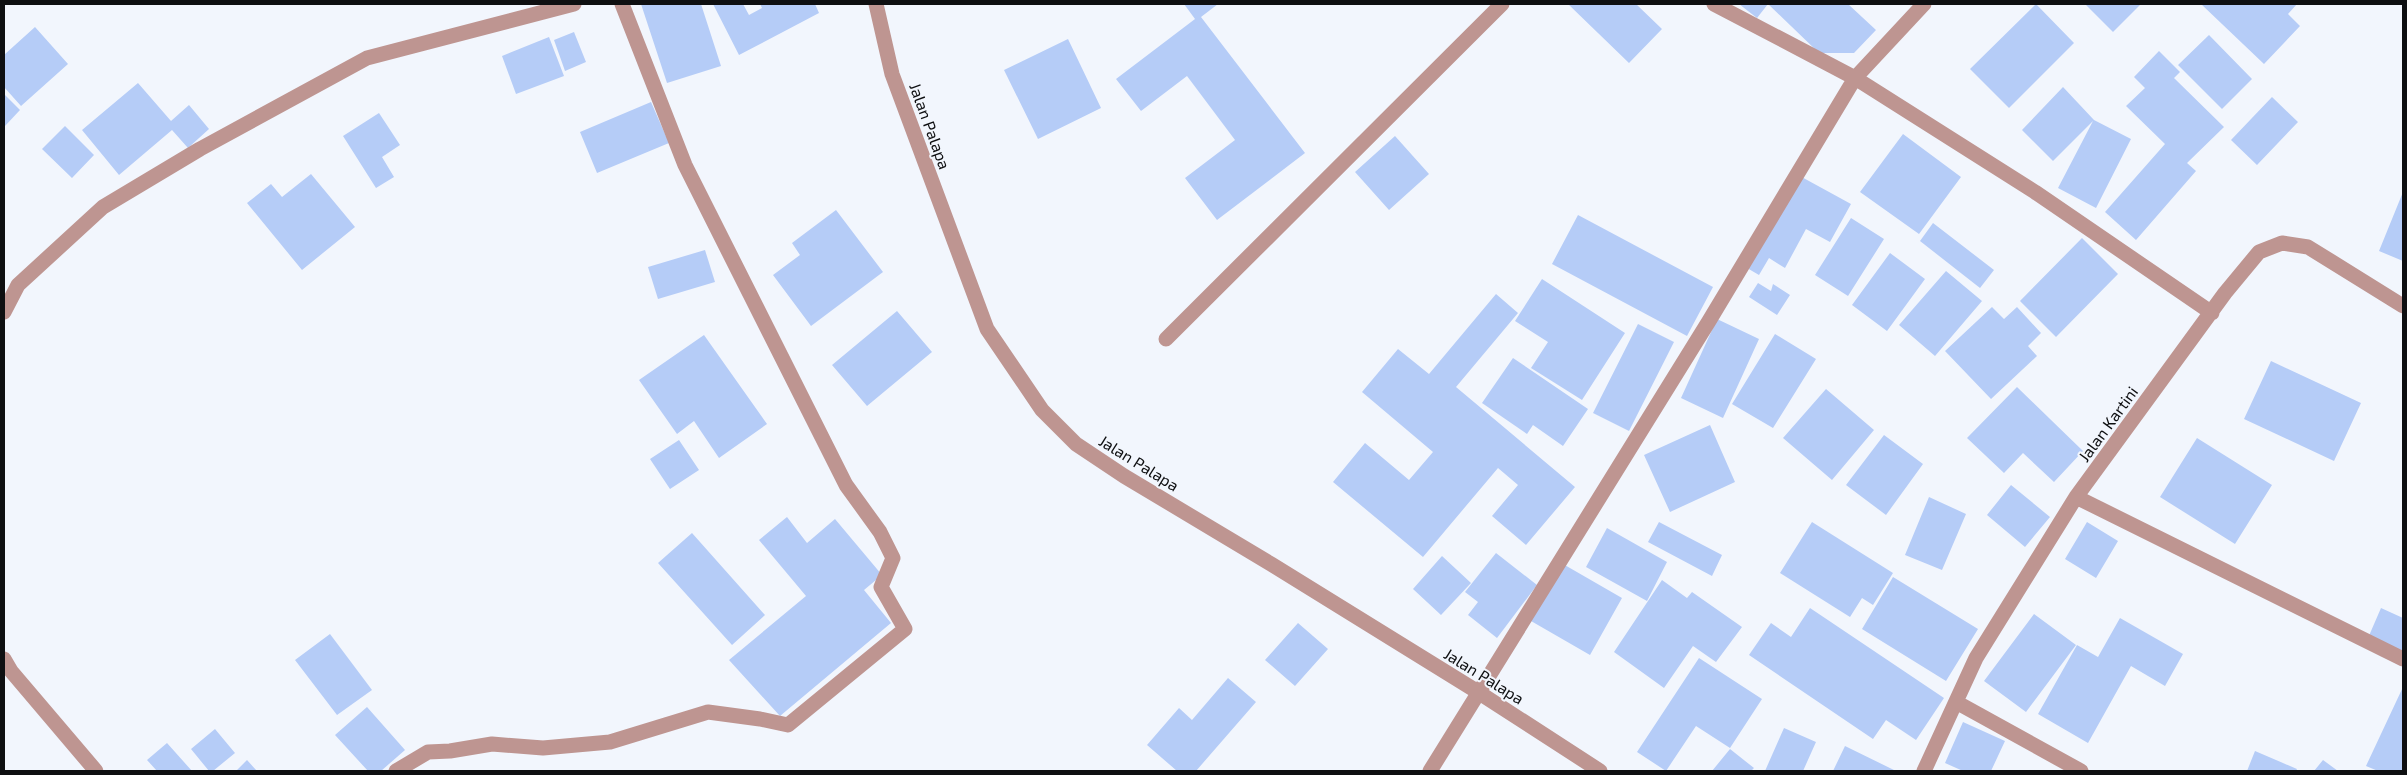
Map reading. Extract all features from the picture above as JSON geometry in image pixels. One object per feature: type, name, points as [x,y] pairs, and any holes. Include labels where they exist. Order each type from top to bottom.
[{"type":"street","points":[[4,312],[18,285],[103,207],[200,150],[359,62],[367,58],[574,4]]},
{"type":"street","points":[[396,771],[428,752],[450,751],[492,744],[543,748],[610,742],[708,712],[788,725],[905,629],[881,587],[893,558],[880,532],[846,485],[685,164],[622,4]]},
{"type":"street","name":"Jalan Palapa","points":[[876,4],[892,74],[987,329],[1042,410],[1076,444],[1124,476],[1478,692],[1600,771]]},
{"type":"street","points":[[1166,339],[1502,4]]},
{"type":"street","points":[[1714,4],[1855,78],[2035,192],[2212,313]]},
{"type":"street","points":[[1430,771],[1709,320],[1855,78],[1924,4]]},
{"type":"street","name":"Jalan Kartini","points":[[1924,771],[1976,658],[2076,497],[2236,278],[2259,252],[2282,242],[2308,247],[2403,306]]},
{"type":"street","points":[[2076,497],[2403,659]]},
{"type":"street","points":[[4,659],[11,671],[96,771]]},
{"type":"street","points":[[1956,702],[2081,771]]},
{"type":"building","points":[[641,4],[701,4],[721,66],[667,83]]},
{"type":"building","points":[[713,4],[743,4],[749,15],[762,8],[760,4],[815,4],[819,13],[739,55]]},
{"type":"building","points":[[1184,4],[1218,4],[1201,17],[1305,153],[1217,220],[1185,178],[1235,140],[1187,76],[1141,111],[1116,79],[1195,19]]},
{"type":"building","points":[[1568,4],[1636,4],[1662,29],[1629,63]]},
{"type":"building","points":[[1739,4],[1768,4],[1757,18]]},
{"type":"building","points":[[1768,4],[1848,4],[1876,30],[1854,53],[1819,53]]},
{"type":"building","points":[[2036,4],[2074,43],[2009,108],[1970,69]]},
{"type":"building","points":[[2085,4],[2141,4],[2113,32]]},
{"type":"building","points":[[2201,4],[2297,4],[2288,14],[2300,26],[2264,64]]},
{"type":"building","points":[[35,27],[68,64],[21,106],[4,87],[4,55]]},
{"type":"building","points":[[574,32],[586,62],[565,71],[554,40]]},
{"type":"building","points":[[2209,35],[2252,79],[2222,109],[2178,65]]},
{"type":"building","points":[[549,37],[564,76],[516,94],[502,56]]},
{"type":"building","points":[[1068,39],[1101,108],[1038,139],[1004,70]]},
{"type":"building","points":[[2159,51],[2180,72],[2174,78],[2224,127],[2187,163],[2196,171],[2136,240],[2105,212],[2165,144],[2126,106],[2145,88],[2134,77]]},
{"type":"building","points":[[138,83],[171,121],[189,105],[209,129],[188,148],[172,130],[119,175],[82,130]]},
{"type":"building","points":[[2063,87],[2094,120],[2131,139],[2096,208],[2058,188],[2093,121],[2053,161],[2022,130]]},
{"type":"building","points":[[4,94],[20,110],[5,126],[4,125]]},
{"type":"building","points":[[2272,97],[2298,122],[2257,165],[2231,140]]},
{"type":"building","points":[[651,102],[669,143],[597,173],[580,132]]},
{"type":"building","points":[[379,113],[400,145],[382,157],[394,177],[376,188],[343,136]]},
{"type":"building","points":[[65,126],[94,155],[72,178],[42,149]]},
{"type":"building","points":[[1903,134],[1961,177],[1919,234],[1860,192]]},
{"type":"building","points":[[1395,136],[1429,174],[1389,210],[1355,172]]},
{"type":"building","points":[[311,174],[355,227],[302,270],[247,203],[271,184],[282,197]]},
{"type":"building","points":[[1798,175],[1851,204],[1830,242],[1806,229],[1785,268],[1769,258],[1759,275],[1747,268]]},
{"type":"building","points":[[2403,192],[2403,261],[2379,251]]},
{"type":"building","points":[[836,210],[883,272],[811,326],[773,275],[800,255],[792,243]]},
{"type":"building","points":[[1578,215],[1713,287],[1687,336],[1552,264]]},
{"type":"building","points":[[1851,218],[1884,239],[1848,296],[1815,275]]},
{"type":"building","points":[[1933,223],[1994,270],[1980,288],[1920,241]]},
{"type":"building","points":[[2082,238],[2118,274],[2056,337],[2020,301]]},
{"type":"building","points":[[705,250],[715,282],[658,299],[648,267]]},
{"type":"building","points":[[1890,253],[1925,279],[1887,331],[1852,305]]},
{"type":"building","points":[[1946,271],[1982,301],[1935,356],[1899,325]]},
{"type":"building","points":[[1542,279],[1625,333],[1582,400],[1531,368],[1548,342],[1515,321]]},
{"type":"building","points":[[1758,283],[1771,291],[1773,284],[1790,295],[1777,315],[1749,297]]},
{"type":"building","points":[[1496,294],[1518,313],[1456,387],[1575,487],[1526,545],[1492,516],[1518,485],[1498,468],[1423,557],[1333,482],[1365,443],[1409,480],[1433,452],[1362,392],[1398,349],[1429,374]]},
{"type":"building","points":[[1992,307],[2004,319],[2017,307],[2041,333],[2028,346],[2037,356],[1991,399],[1945,351]]},
{"type":"building","points":[[897,311],[932,352],[867,406],[832,365]]},
{"type":"building","points":[[1717,319],[1759,339],[1723,418],[1681,398]]},
{"type":"building","points":[[1638,324],[1674,342],[1629,431],[1593,413]]},
{"type":"building","points":[[1775,334],[1816,359],[1773,428],[1732,404]]},
{"type":"building","points":[[704,335],[767,424],[719,458],[694,421],[677,434],[639,380]]},
{"type":"building","points":[[1513,358],[1588,409],[1563,446],[1533,425],[1527,434],[1482,403]]},
{"type":"building","points":[[2271,361],[2361,403],[2334,461],[2244,419]]},
{"type":"building","points":[[2017,387],[2083,451],[2054,482],[2023,453],[2004,473],[1967,438]]},
{"type":"building","points":[[1826,389],[1874,430],[1832,480],[1783,438]]},
{"type":"building","points":[[1710,425],[1735,482],[1670,512],[1644,455]]},
{"type":"building","points":[[1884,435],[1923,464],[1886,515],[1846,485]]},
{"type":"building","points":[[2197,438],[2272,485],[2235,544],[2160,497]]},
{"type":"building","points":[[679,440],[699,470],[670,489],[650,459]]},
{"type":"building","points":[[2011,485],[2050,517],[2025,547],[1987,515]]},
{"type":"building","points":[[1929,497],[1966,514],[1942,570],[1905,555]]},
{"type":"building","points":[[787,517],[807,543],[835,519],[882,575],[864,590],[891,623],[780,716],[729,660],[806,596],[759,540]]},
{"type":"building","points":[[1659,522],[1722,555],[1712,576],[1648,542]]},
{"type":"building","points":[[1812,522],[1893,573],[1873,605],[1862,598],[1850,617],[1780,573]]},
{"type":"building","points":[[2087,522],[2118,541],[2096,578],[2065,559]]},
{"type":"building","points":[[1607,528],[1667,562],[1647,601],[1586,567]]},
{"type":"building","points":[[692,533],[765,615],[732,645],[658,563]]},
{"type":"building","points":[[1496,553],[1537,585],[1497,638],[1468,615],[1478,602],[1465,592]]},
{"type":"building","points":[[1442,556],[1471,583],[1441,615],[1413,589]]},
{"type":"building","points":[[1563,564],[1622,598],[1590,655],[1531,621]]},
{"type":"building","points":[[1893,577],[1978,629],[1946,681],[1862,629]]},
{"type":"building","points":[[1662,580],[1687,598],[1692,592],[1742,627],[1716,662],[1693,646],[1664,688],[1614,652]]},
{"type":"building","points":[[1810,608],[1944,698],[1916,740],[1886,720],[1873,739],[1749,655],[1771,623],[1791,637]]},
{"type":"building","points":[[2381,608],[2403,618],[2403,653],[2368,638]]},
{"type":"building","points":[[2034,614],[2076,645],[2026,712],[1984,681]]},
{"type":"building","points":[[2120,618],[2183,654],[2165,686],[2131,666],[2088,743],[2038,714],[2077,645],[2098,657]]},
{"type":"building","points":[[1298,623],[1328,649],[1295,686],[1265,660]]},
{"type":"building","points":[[330,634],[372,690],[337,715],[295,660]]},
{"type":"building","points":[[1699,658],[1762,699],[1730,748],[1696,726],[1666,771],[1637,752]]},
{"type":"building","points":[[1228,678],[1256,702],[1196,771],[1177,771],[1147,745],[1179,708],[1192,720]]},
{"type":"building","points":[[2403,687],[2403,771],[2378,771],[2366,766]]},
{"type":"building","points":[[367,707],[405,750],[381,771],[368,771],[335,735]]},
{"type":"building","points":[[1963,722],[2005,741],[1991,771],[1963,771],[1945,763]]},
{"type":"building","points":[[1784,728],[1816,742],[1803,771],[1765,771]]},
{"type":"building","points":[[215,729],[235,753],[213,771],[209,771],[191,749]]},
{"type":"building","points":[[167,743],[192,771],[157,771],[147,760]]},
{"type":"building","points":[[1845,746],[1896,771],[1833,771]]},
{"type":"building","points":[[1730,749],[1754,768],[1751,771],[1712,771]]},
{"type":"building","points":[[2255,751],[2297,769],[2296,771],[2247,771]]},
{"type":"building","points":[[247,760],[257,771],[236,771]]},
{"type":"building","points":[[2323,760],[2338,771],[2314,771]]}]
